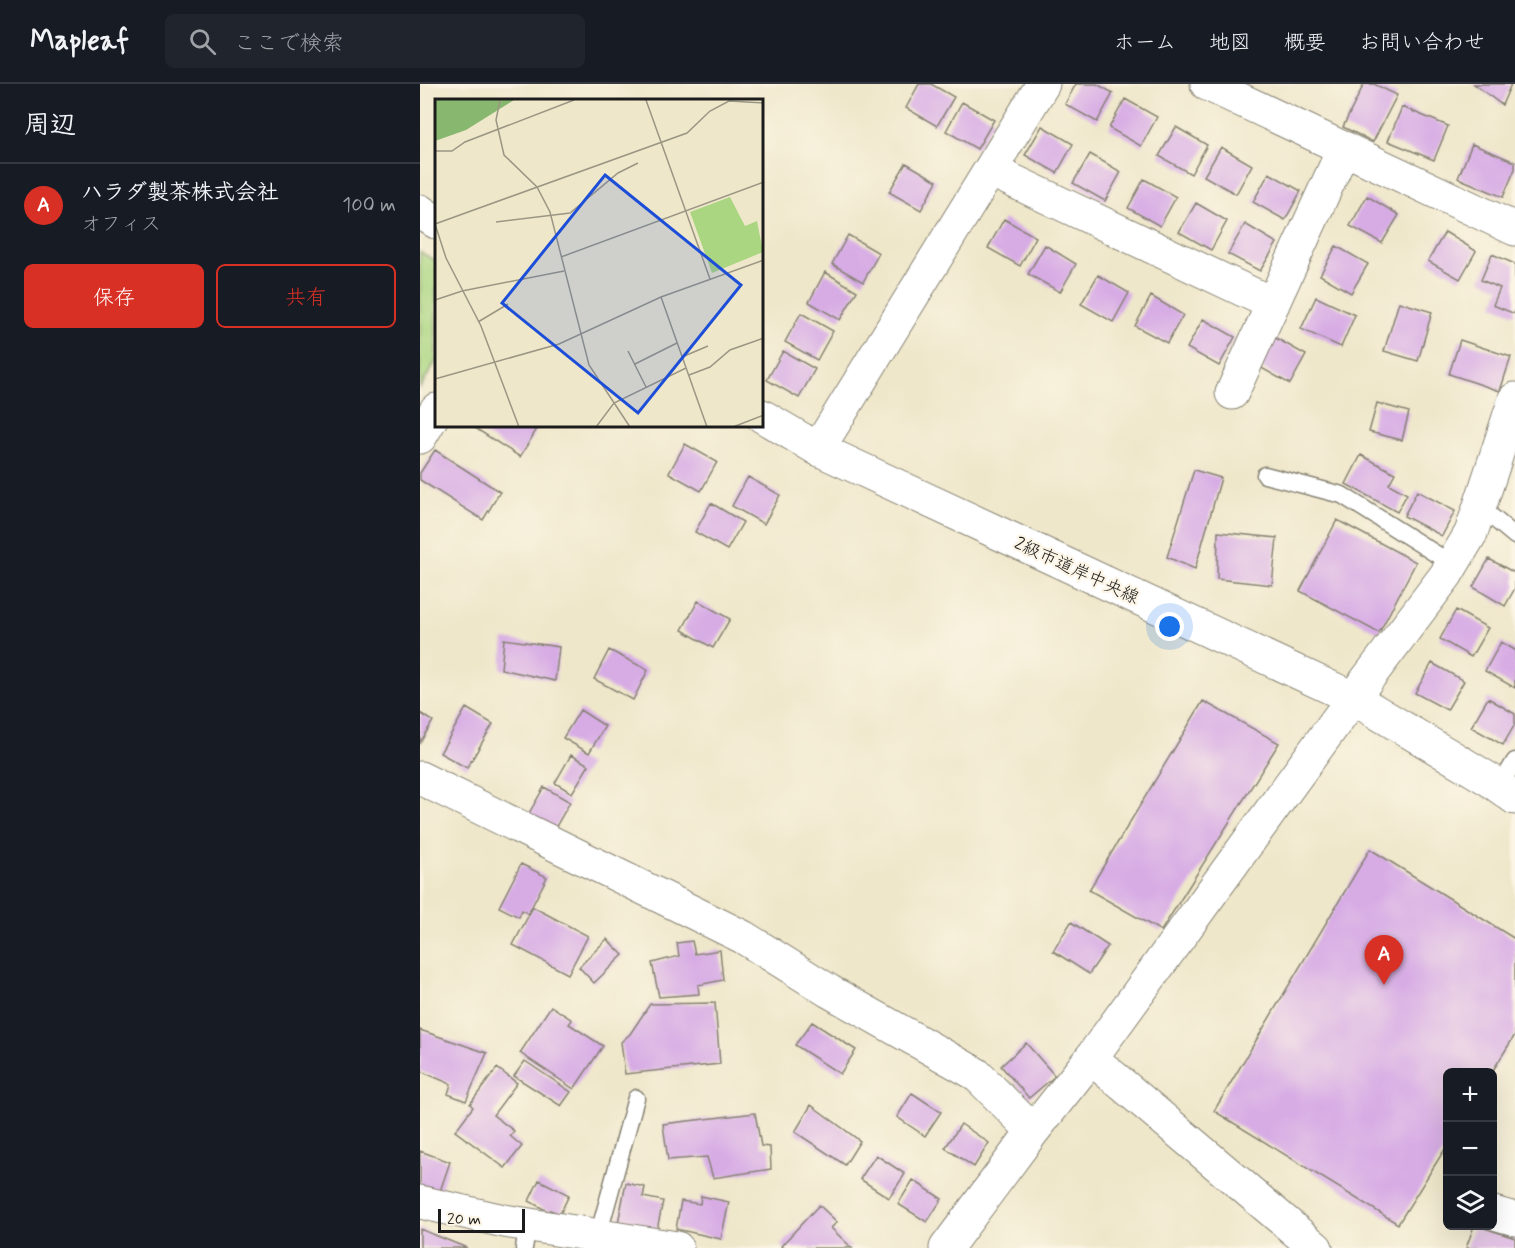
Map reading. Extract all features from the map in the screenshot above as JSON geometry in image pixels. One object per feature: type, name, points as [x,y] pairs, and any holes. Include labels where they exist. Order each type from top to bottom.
[{"type":"street","points":[[1207,84],[1515,229]]},
{"type":"street","points":[[818,449],[1040,85]]},
{"type":"street","points":[[1232,393],[1344,148]]},
{"type":"street","points":[[990,170],[1273,304]]},
{"type":"street","points":[[420,212],[435,221]]},
{"type":"street","points":[[946,1248],[1033,1131],[1091,1058],[1353,698],[1446,575],[1471,533],[1515,399]]},
{"type":"street","points":[[420,437],[435,412]]},
{"type":"street","name":"2級市道岸中央線","points":[[764,417],[818,449],[1353,698],[1490,780],[1510,782]]},
{"type":"street","points":[[420,778],[743,937],[829,991],[976,1074],[1033,1131]]},
{"type":"street","points":[[1091,1058],[1301,1240]]},
{"type":"street","points":[[420,1202],[504,1221],[526,1236],[598,1236],[677,1248]]},
{"type":"lane","points":[[1265,475],[1342,495],[1452,564]]},
{"type":"lane","points":[[1480,507],[1515,536]]},
{"type":"lane","points":[[598,1236],[636,1098]]},
{"type":"green space","points":[[420,252],[435,260],[435,363],[420,388]]},
{"type":"building","points":[[919,84],[931,84],[954,97],[937,126],[906,108]]},
{"type":"building","points":[[1076,84],[1097,84],[1113,93],[1097,122],[1065,104]]},
{"type":"building","points":[[1364,84],[1374,84],[1397,95],[1373,142],[1343,127]]},
{"type":"building","points":[[1474,84],[1511,84],[1502,105]]},
{"type":"building","points":[[1125,99],[1157,117],[1141,146],[1109,128]]},
{"type":"building","points":[[962,102],[994,120],[977,149],[946,131]]},
{"type":"building","points":[[1402,107],[1448,126],[1434,160],[1388,141]]},
{"type":"building","points":[[1042,126],[1073,144],[1057,173],[1025,155]]},
{"type":"building","points":[[1176,127],[1207,145],[1191,174],[1159,156]]},
{"type":"building","points":[[1472,144],[1515,162],[1515,169],[1503,197],[1458,178]]},
{"type":"building","points":[[1221,147],[1252,165],[1236,194],[1204,176]]},
{"type":"building","points":[[1090,154],[1121,172],[1105,201],[1073,183]]},
{"type":"building","points":[[906,163],[937,181],[921,210],[889,192]]},
{"type":"building","points":[[1269,173],[1301,191],[1285,220],[1253,202]]},
{"type":"building","points":[[1144,179],[1176,197],[1160,226],[1128,208]]},
{"type":"building","points":[[1367,196],[1399,215],[1382,243],[1350,226]]},
{"type":"building","points":[[1196,203],[1227,221],[1211,250],[1179,232]]},
{"type":"building","points":[[1004,219],[1036,237],[1020,266],[988,248]]},
{"type":"building","points":[[1245,224],[1277,243],[1260,271],[1228,254]]},
{"type":"building","points":[[1445,232],[1476,251],[1460,279],[1428,261]]},
{"type":"building","points":[[848,235],[879,253],[863,282],[832,264]]},
{"type":"building","points":[[1045,245],[1076,264],[1060,292],[1028,274]]},
{"type":"building","points":[[1336,246],[1368,264],[1351,293],[1320,275]]},
{"type":"building","points":[[1492,254],[1515,264],[1515,314],[1493,305],[1500,288],[1481,280]]},
{"type":"building","points":[[825,272],[857,291],[840,320],[809,302]]},
{"type":"building","points":[[1098,275],[1129,293],[1113,322],[1081,304]]},
{"type":"building","points":[[1151,296],[1183,315],[1167,343],[1135,326]]},
{"type":"building","points":[[1316,297],[1355,315],[1341,347],[1301,329]]},
{"type":"building","points":[[1399,302],[1432,312],[1418,361],[1384,351]]},
{"type":"building","points":[[801,313],[833,331],[817,360],[785,342]]},
{"type":"building","points":[[1203,319],[1235,337],[1219,366],[1187,348]]},
{"type":"building","points":[[1274,337],[1306,355],[1290,384],[1258,366]]},
{"type":"building","points":[[1460,340],[1511,357],[1500,391],[1449,374]]},
{"type":"building","points":[[783,351],[815,369],[799,398],[767,380]]},
{"type":"building","points":[[1377,403],[1409,412],[1402,440],[1369,432]]},
{"type":"building","points":[[475,428],[536,428],[520,457]]},
{"type":"building","points":[[685,444],[717,462],[701,491],[669,473]]},
{"type":"building","points":[[435,450],[500,492],[483,520],[420,480],[420,473]]},
{"type":"building","points":[[1361,455],[1395,473],[1389,484],[1407,494],[1397,512],[1346,484]]},
{"type":"building","points":[[1194,470],[1221,478],[1195,569],[1167,557]]},
{"type":"building","points":[[748,477],[780,495],[764,524],[732,506]]},
{"type":"building","points":[[1417,491],[1455,511],[1442,536],[1404,516]]},
{"type":"building","points":[[711,503],[743,522],[727,550],[695,532]]},
{"type":"building","points":[[1337,520],[1416,562],[1379,633],[1300,591]]},
{"type":"building","points":[[1218,532],[1277,538],[1272,585],[1217,579]]},
{"type":"building","points":[[1489,559],[1515,573],[1515,588],[1505,606],[1473,587]]},
{"type":"building","points":[[698,601],[730,619],[713,648],[682,630]]},
{"type":"building","points":[[1456,610],[1488,628],[1471,657],[1440,639]]},
{"type":"building","points":[[504,639],[559,647],[555,681],[501,669]]},
{"type":"building","points":[[1501,642],[1515,650],[1515,688],[1485,671]]},
{"type":"building","points":[[609,650],[648,670],[633,700],[594,679]]},
{"type":"building","points":[[1432,663],[1464,681],[1447,710],[1415,693]]},
{"type":"building","points":[[1488,698],[1515,714],[1515,724],[1503,745],[1471,727]]},
{"type":"building","points":[[1203,701],[1279,743],[1161,931],[1089,890]]},
{"type":"building","points":[[466,708],[493,724],[467,768],[440,753]]},
{"type":"building","points":[[580,710],[605,726],[589,753],[563,738]]},
{"type":"building","points":[[420,713],[433,721],[420,743]]},
{"type":"building","points":[[571,755],[589,765],[572,793],[555,783]]},
{"type":"building","points":[[544,787],[570,802],[554,830],[528,815]]},
{"type":"building","points":[[1370,849],[1515,939],[1515,1035],[1494,1068],[1443,1068],[1443,1152],[1398,1224],[1214,1111]]},
{"type":"building","points":[[521,864],[547,877],[528,914],[522,910],[519,917],[499,907]]},
{"type":"building","points":[[533,907],[588,936],[568,974],[513,945]]},
{"type":"building","points":[[1071,922],[1108,946],[1089,974],[1053,951]]},
{"type":"building","points":[[607,939],[623,955],[594,983],[579,967]]},
{"type":"building","points":[[692,941],[695,954],[720,950],[723,980],[698,985],[699,994],[659,997],[652,963],[679,956],[677,943]]},
{"type":"building","points":[[715,1003],[720,1064],[625,1074],[621,1042],[630,1034],[650,1004]]},
{"type":"building","points":[[551,1006],[572,1020],[569,1024],[603,1046],[574,1089],[520,1053]]},
{"type":"building","points":[[812,1022],[856,1050],[840,1074],[795,1045]]},
{"type":"building","points":[[420,1030],[487,1053],[466,1101],[448,1094],[451,1084],[420,1071]]},
{"type":"building","points":[[1026,1043],[1055,1076],[1029,1098],[1001,1066]]},
{"type":"building","points":[[525,1061],[571,1092],[561,1106],[514,1076]]},
{"type":"building","points":[[497,1068],[517,1083],[493,1115],[514,1131],[510,1136],[522,1146],[505,1168],[455,1131],[473,1107],[470,1104]]},
{"type":"building","points":[[912,1093],[941,1112],[925,1136],[897,1117]]},
{"type":"building","points":[[811,1105],[860,1141],[845,1165],[795,1132]]},
{"type":"building","points":[[755,1113],[761,1146],[770,1147],[771,1169],[713,1178],[707,1157],[668,1160],[663,1124]]},
{"type":"building","points":[[961,1124],[989,1143],[974,1167],[945,1148]]},
{"type":"building","points":[[420,1151],[450,1162],[439,1194],[420,1187]]},
{"type":"building","points":[[876,1155],[905,1174],[889,1198],[860,1179]]},
{"type":"building","points":[[539,1180],[569,1195],[560,1214],[550,1210],[549,1212],[529,1201]]},
{"type":"building","points":[[913,1180],[942,1199],[927,1222],[898,1204]]},
{"type":"building","points":[[626,1183],[645,1187],[643,1197],[663,1201],[657,1230],[618,1223]]},
{"type":"building","points":[[701,1196],[729,1202],[721,1239],[676,1229],[681,1201],[700,1204]]},
{"type":"building","points":[[819,1205],[837,1222],[831,1228],[852,1248],[783,1248],[781,1246]]},
{"type":"building","points":[[420,1229],[467,1248],[420,1248]]},
{"type":"building","points":[[1473,1230],[1490,1230],[1515,1238],[1515,1248],[1466,1248]]},
{"type":"place","name":"ハラダ製茶株式会社","points":[[1384,985]]}]
